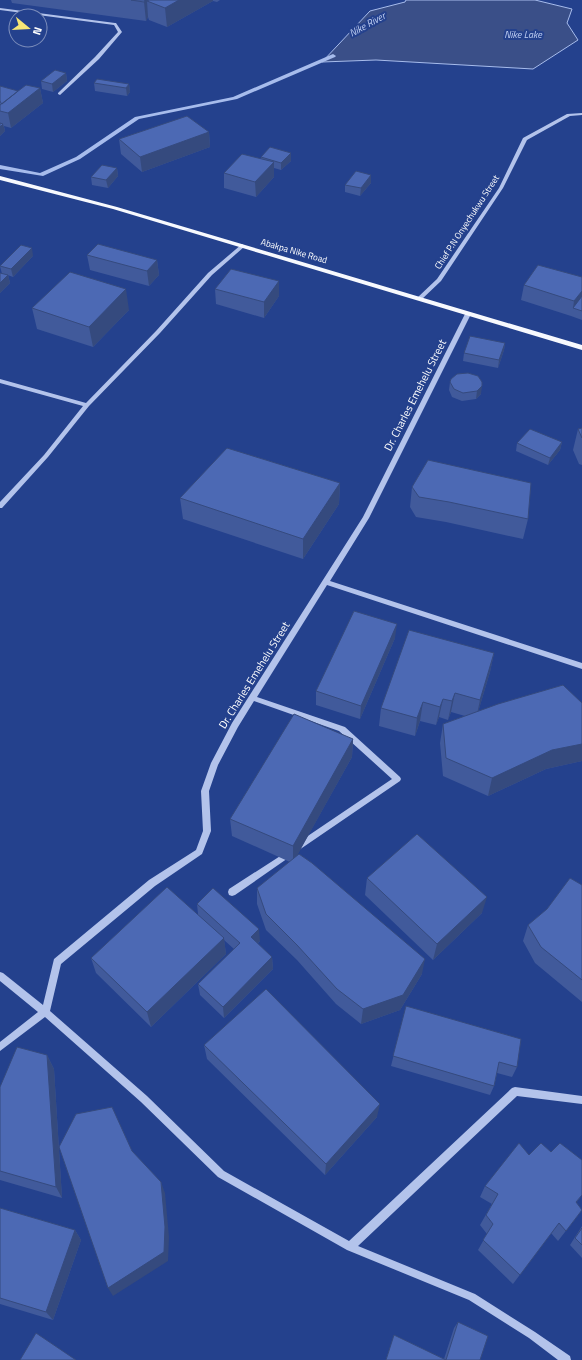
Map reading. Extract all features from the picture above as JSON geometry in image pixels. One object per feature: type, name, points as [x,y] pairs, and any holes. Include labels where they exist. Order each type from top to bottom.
[{"type":"main road","name":"Abakpa Nike Road","points":[[0,178],[115,208],[582,348]]},
{"type":"street","points":[[0,9],[115,24],[120,32],[97,58],[60,94]]},
{"type":"street","name":"Chief P.N Onyechukwu Street","points":[[420,299],[439,280],[501,188],[525,139],[569,116],[582,114]]},
{"type":"street","points":[[0,506],[46,456],[87,405],[158,332],[210,274],[242,246]]},
{"type":"street","name":"Dr. Charles Emehelu Street","points":[[45,1012],[56,962],[152,883],[199,852],[207,832],[205,791],[214,765],[235,725],[366,518],[468,314]]},
{"type":"street","points":[[0,381],[87,405]]},
{"type":"street","points":[[325,582],[582,666]]},
{"type":"street","points":[[232,892],[397,779],[342,729],[252,698]]},
{"type":"street","points":[[0,976],[45,1012],[144,1099],[221,1174],[350,1247],[472,1297],[532,1334],[566,1360]]},
{"type":"street","points":[[0,1047],[45,1012]]},
{"type":"street","points":[[350,1247],[516,1091],[582,1100]]},
{"type":"water","name":"Nike Lake","points":[[406,0],[535,0],[572,9],[567,23],[578,40],[533,69],[376,60],[322,62],[370,11],[405,2]]},
{"type":"building","points":[[131,0],[145,0],[144,2]]},
{"type":"building","points":[[179,0],[165,8],[147,1]]},
{"type":"building","points":[[55,70],[66,73],[52,84],[41,81]]},
{"type":"building","points":[[97,79],[129,84],[126,88],[94,83]]},
{"type":"building","points":[[26,85],[40,88],[8,113],[0,111],[0,105]]},
{"type":"building","points":[[0,86],[18,91],[2,104],[0,101]]},
{"type":"building","points":[[187,116],[209,132],[140,157],[119,139]]},
{"type":"building","points":[[270,147],[291,153],[281,163],[261,157]]},
{"type":"building","points":[[242,154],[274,162],[255,182],[224,173]]},
{"type":"building","points":[[102,165],[117,168],[106,180],[91,177]]},
{"type":"building","points":[[356,171],[371,175],[361,188],[345,185]]},
{"type":"building","points":[[98,244],[157,260],[147,271],[87,255]]},
{"type":"building","points":[[21,245],[32,248],[11,269],[0,266]]},
{"type":"building","points":[[538,265],[582,277],[582,291],[574,301],[524,285]]},
{"type":"building","points":[[231,269],[279,281],[264,302],[215,289]]},
{"type":"building","points":[[70,272],[126,289],[89,327],[32,308]]},
{"type":"building","points":[[0,273],[8,275],[0,283]]},
{"type":"building","points":[[582,296],[582,311],[573,308]]},
{"type":"building","points":[[470,336],[505,343],[499,360],[464,353]]},
{"type":"building","points":[[468,373],[478,376],[482,382],[482,386],[477,391],[463,393],[454,389],[450,382],[451,379],[457,374]]},
{"type":"building","points":[[582,428],[582,438],[578,429]]},
{"type":"building","points":[[530,429],[562,442],[550,458],[517,443]]},
{"type":"building","points":[[227,448],[340,483],[303,539],[180,498]]},
{"type":"building","points":[[428,460],[531,483],[528,519],[419,497],[412,487]]},
{"type":"building","points":[[354,611],[397,624],[361,706],[316,691]]},
{"type":"building","points":[[409,630],[494,653],[480,700],[455,693],[452,701],[443,699],[440,707],[423,702],[417,718],[381,708]]},
{"type":"building","points":[[563,685],[582,703],[582,744],[552,750],[492,778],[446,758],[443,724],[498,704]]},
{"type":"building","points":[[294,714],[353,739],[293,846],[230,819]]},
{"type":"building","points":[[417,834],[487,897],[437,944],[367,878]]},
{"type":"building","points":[[299,854],[312,863],[425,959],[403,995],[363,1009],[337,989],[297,945],[266,914],[257,888]]},
{"type":"building","points":[[570,878],[582,885],[582,980],[541,947],[528,925],[547,909]]},
{"type":"building","points":[[167,887],[224,938],[147,1012],[91,958]]},
{"type":"building","points":[[213,888],[259,929],[251,937],[272,957],[223,1007],[198,984],[240,943],[197,904]]},
{"type":"building","points":[[266,989],[380,1104],[326,1164],[204,1045]]},
{"type":"building","points":[[406,1006],[521,1039],[517,1067],[499,1062],[494,1086],[393,1056]]},
{"type":"building","points":[[17,1047],[47,1055],[56,1187],[0,1171],[0,1087]]},
{"type":"building","points":[[112,1107],[132,1151],[161,1182],[165,1227],[164,1252],[108,1288],[59,1147],[76,1114]]},
{"type":"building","points":[[519,1143],[529,1155],[541,1143],[551,1152],[560,1143],[582,1160],[582,1195],[576,1202],[582,1210],[566,1231],[559,1223],[520,1275],[483,1240],[493,1224],[486,1215],[498,1194],[485,1186]]},
{"type":"building","points":[[0,1208],[75,1230],[46,1312],[0,1298]]},
{"type":"building","points":[[582,1228],[582,1245],[575,1238]]},
{"type":"building","points":[[458,1322],[488,1336],[480,1360],[446,1360]]},
{"type":"building","points":[[36,1333],[76,1360],[20,1360]]},
{"type":"building","points":[[394,1335],[446,1360],[386,1360]]},
{"type":"waterway","points":[[0,167],[41,175],[78,158],[137,118],[235,98],[333,56]]},
{"type":"water label","name":"Nike River","points":[[367,24]]}]
